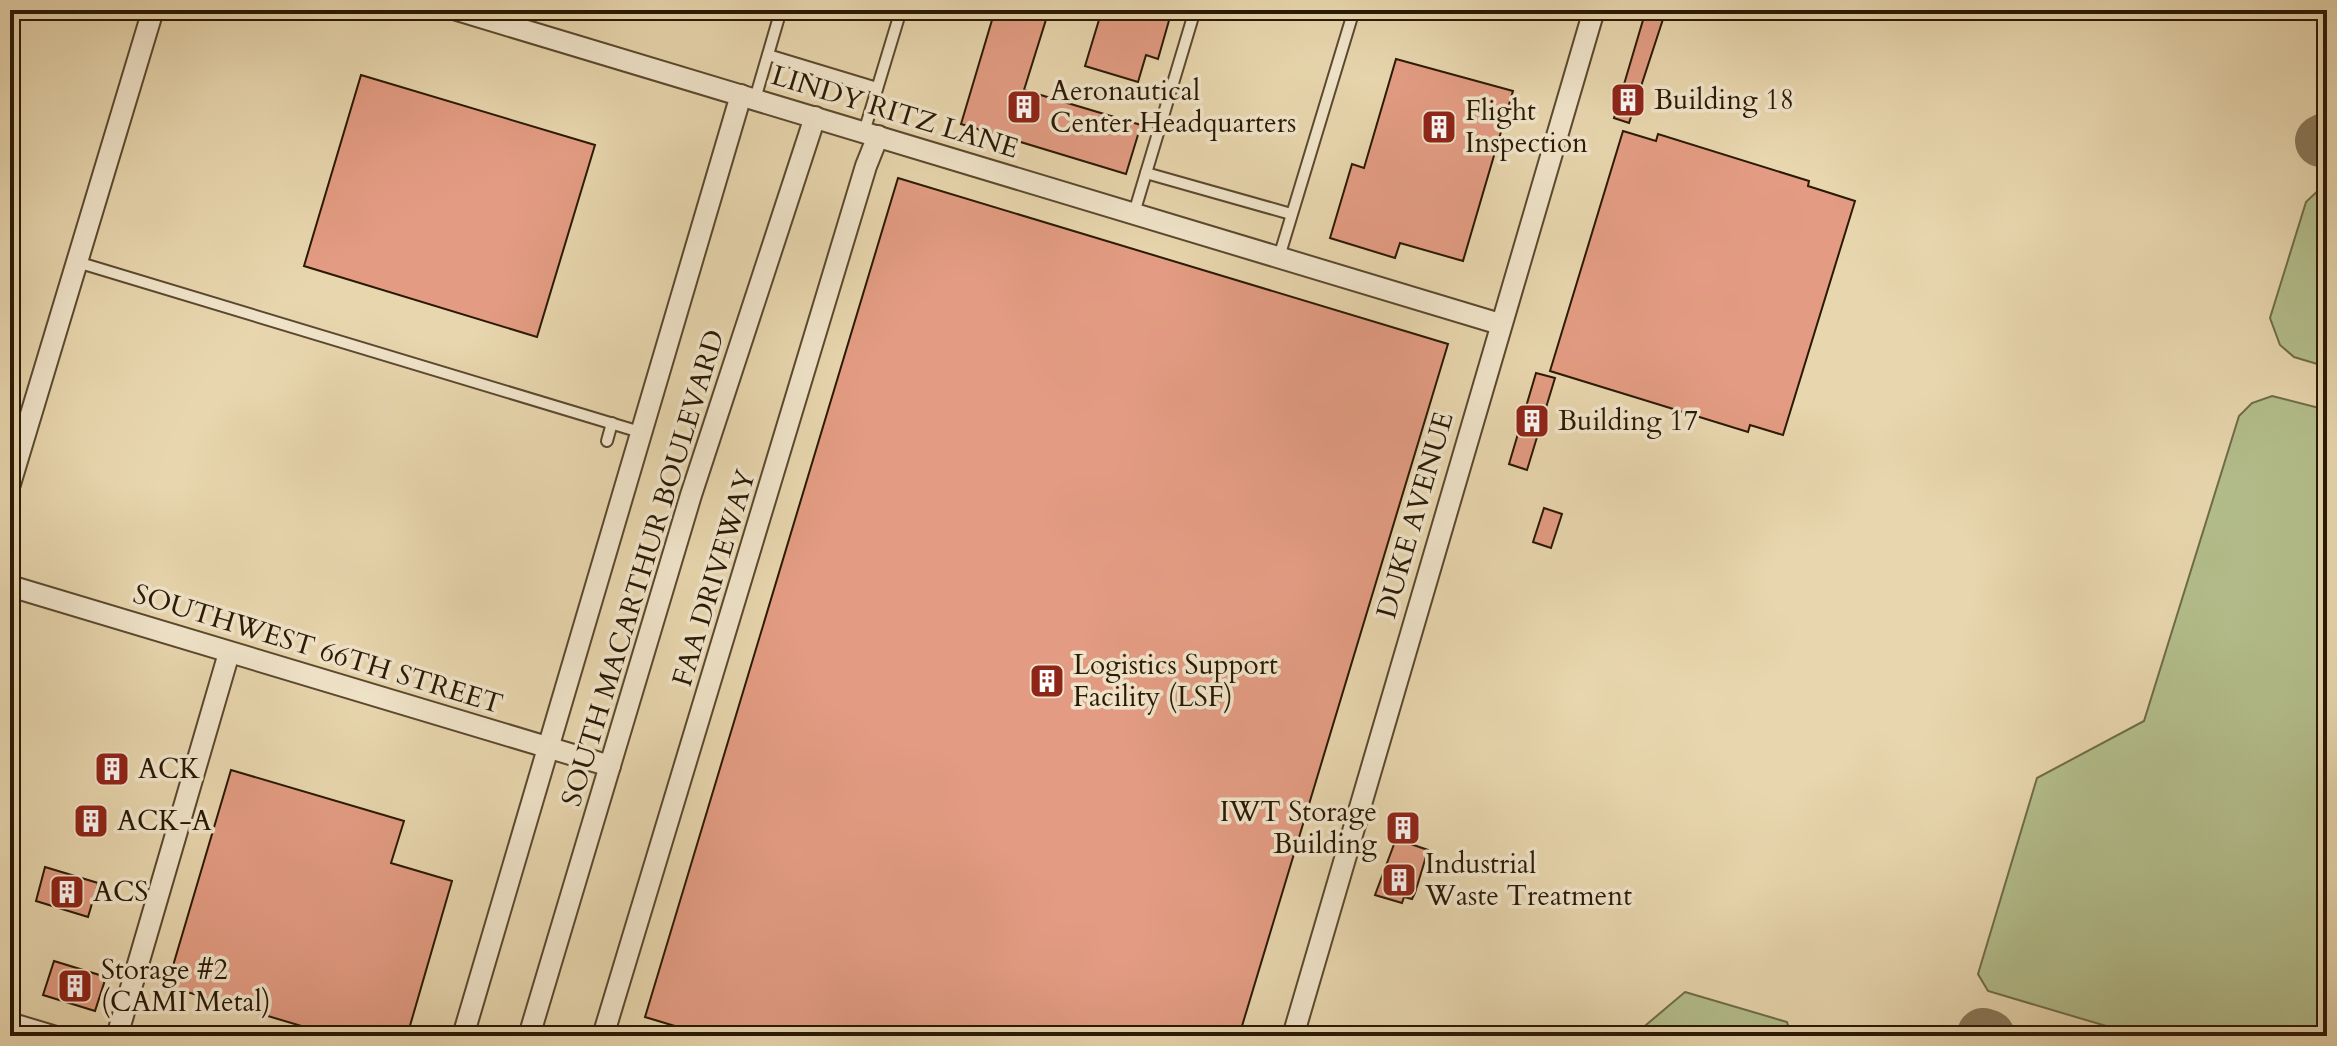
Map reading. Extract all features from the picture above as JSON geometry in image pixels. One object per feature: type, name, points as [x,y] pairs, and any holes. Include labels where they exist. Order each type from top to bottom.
[{"type":"street","points":[[10,484],[153,10]]},
{"type":"street","name":"LINDY RITZ LANE","points":[[457,10],[1500,324]]},
{"type":"street","name":"DUKE AVENUE","points":[[1293,1036],[1594,10]]},
{"type":"street","points":[[463,1036],[640,432],[748,97]]},
{"type":"street","name":"SOUTH MACARTHUR BOULEVARD","points":[[529,1036],[691,495],[815,117]]},
{"type":"street","name":"FAA DRIVEWAY","points":[[603,1036],[871,134]]},
{"type":"street","name":"SOUTHWEST 66TH STREET","points":[[10,586],[610,766]]},
{"type":"street","points":[[117,1036],[229,653]]},
{"type":"lane","points":[[748,97],[768,55],[781,10]]},
{"type":"lane","points":[[871,134],[877,88],[901,10]]},
{"type":"lane","points":[[1134,213],[1195,10]]},
{"type":"lane","points":[[1279,257],[1354,10]]},
{"type":"lane","points":[[768,55],[877,88]]},
{"type":"lane","points":[[1146,173],[1291,214]]},
{"type":"lane","points":[[77,262],[640,432]]},
{"type":"lane","points":[[607,441],[612,423]]},
{"type":"lane","points":[[10,1018],[70,1036]]},
{"type":"green space","points":[[2327,182],[2327,367],[2294,357],[2280,345],[2270,318],[2306,202]]},
{"type":"green space","points":[[2272,396],[2327,410],[2327,1036],[2140,1036],[1988,991],[1978,974],[2037,778],[2144,721],[2239,416],[2252,403]]},
{"type":"green space","points":[[1685,992],[1787,1022],[1791,1036],[1633,1036]]},
{"type":"building","name":"Aeronautical Center Headquarters","points":[[995,10],[1049,10],[1024,90],[1141,125],[1126,174],[961,124]]},
{"type":"building","name":"Aeronautical Center Headquarters","points":[[1102,10],[1172,10],[1158,59],[1146,55],[1138,82],[1085,66]]},
{"type":"building","points":[[1646,10],[1666,10],[1629,123],[1614,118]]},
{"type":"building","name":"Flight Inspection","points":[[1396,59],[1513,91],[1463,261],[1400,243],[1395,258],[1330,238],[1352,164],[1364,168]]},
{"type":"building","points":[[361,75],[595,145],[537,337],[304,266]]},
{"type":"building","points":[[1623,131],[1656,141],[1658,134],[1809,181],[1808,186],[1855,201],[1783,435],[1750,425],[1748,432],[1550,371]]},
{"type":"building","name":"Logistics Support Facility (LSF)","points":[[898,178],[1448,344],[1239,1036],[708,1036],[645,1017]]},
{"type":"building","name":"Building 17","points":[[1536,373],[1555,378],[1527,470],[1509,464]]},
{"type":"building","points":[[1544,508],[1562,514],[1551,548],[1533,542]]},
{"type":"building","points":[[231,770],[404,821],[391,863],[452,881],[407,1036],[335,1036],[167,986]]},
{"type":"building","name":"Industrial Waste Treatment","points":[[1396,839],[1428,850],[1415,893],[1412,899],[1404,897],[1402,903],[1375,895]]},
{"type":"building","name":"ACS","points":[[45,867],[98,883],[88,917],[36,901]]},
{"type":"building","name":"Storage #2 (CAMI Metal)","points":[[54,961],[106,977],[95,1011],[43,995]]},
{"type":"taxiway","points":[[2321,141],[2327,138]]},
{"type":"taxiway","points":[[1983,1034],[1989,1036]]},
{"type":"place","name":"Building 18","points":[[1628,100]]},
{"type":"place","name":"Aeronautical Center Headquarters","points":[[1024,107]]},
{"type":"place","name":"Flight Inspection","points":[[1439,127]]},
{"type":"place","name":"Building 17","points":[[1532,421]]},
{"type":"place","name":"Logistics Support Facility (LSF)","points":[[1047,681]]},
{"type":"place","name":"ACK","points":[[112,769]]},
{"type":"place","name":"ACK-A","points":[[91,821]]},
{"type":"place","name":"IWT Storage Building","points":[[1403,828]]},
{"type":"place","name":"Industrial Waste Treatment","points":[[1399,880]]},
{"type":"place","name":"ACS","points":[[67,892]]},
{"type":"place","name":"Storage #2 (CAMI Metal)","points":[[75,986]]}]
